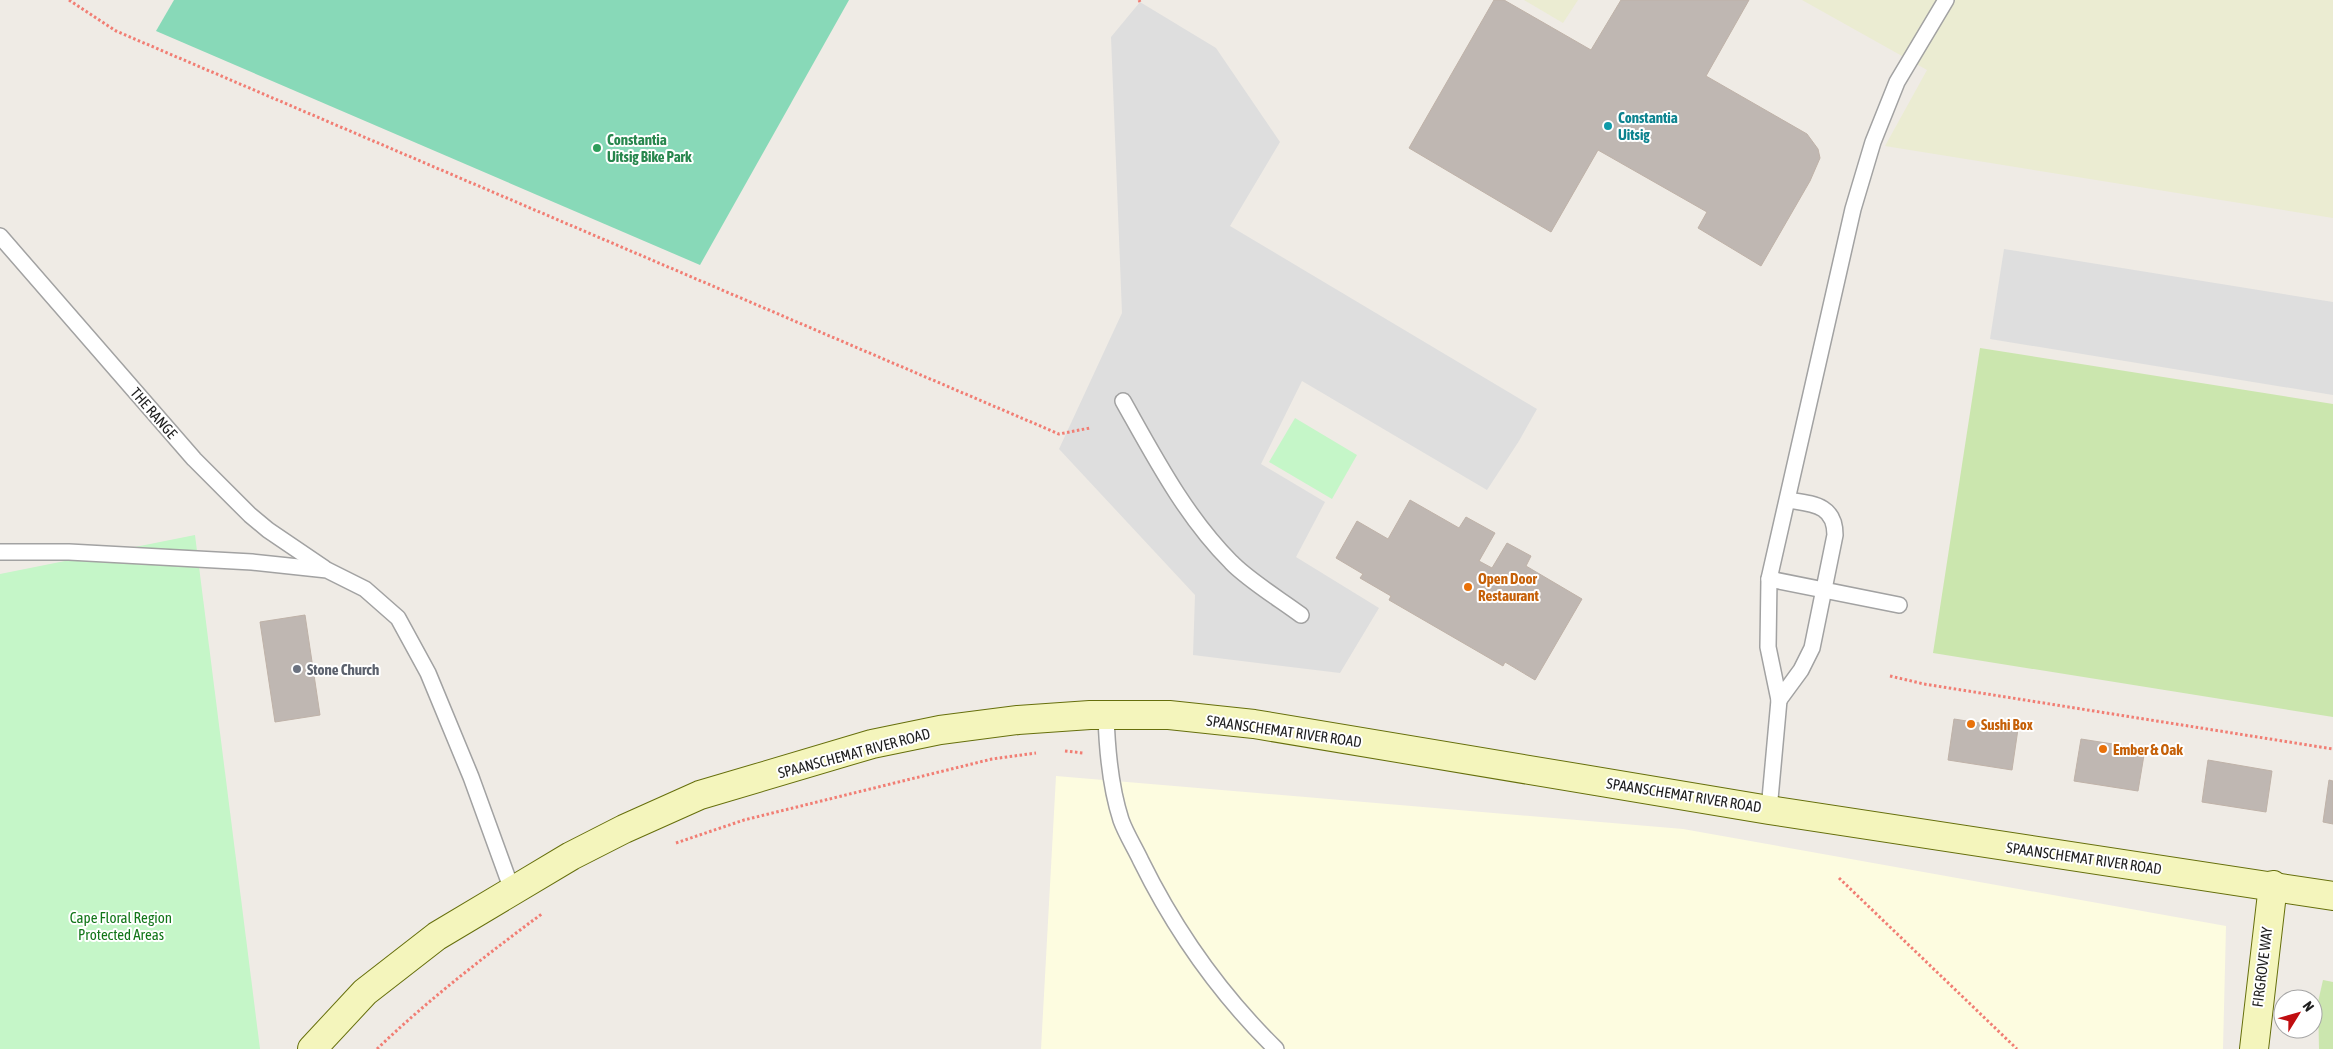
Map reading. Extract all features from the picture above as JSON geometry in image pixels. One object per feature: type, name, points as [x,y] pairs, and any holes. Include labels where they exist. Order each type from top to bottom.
[{"type":"main road","name":"SPAANSCHEMAT RIVER ROAD","points":[[312,1049],[365,992],[437,936],[512,890],[589,847],[700,796],[872,744],[940,730],[1018,720],[1106,715],[1169,715],[1254,724],[1769,810],[2333,896]]},
{"type":"main road","name":"FIRGROVE WAY","points":[[2254,1049],[2273,886]]},
{"type":"lane","points":[[1769,810],[1779,700],[1768,647],[1769,579],[1853,209],[1873,142],[1897,82],[1946,0]]},
{"type":"lane","name":"THE RANGE","points":[[0,236],[194,460],[268,530],[327,570]]},
{"type":"lane","points":[[1123,401],[1156,460],[1201,527],[1231,564],[1301,615]]},
{"type":"lane","points":[[1779,700],[1801,670],[1812,648],[1835,535],[1833,521],[1824,509],[1818,505],[1788,500]]},
{"type":"lane","points":[[0,552],[78,552],[252,562],[327,570],[365,589],[398,618],[432,681],[471,776],[512,890]]},
{"type":"lane","points":[[1769,579],[1899,605]]},
{"type":"lane","points":[[1106,715],[1107,760],[1121,821],[1152,882],[1191,947],[1248,1022],[1276,1049]]},
{"type":"path","points":[[69,0],[78,2],[116,31],[1059,434],[1090,428]]},
{"type":"path","points":[[1890,676],[1933,685],[2333,749]]},
{"type":"path","points":[[1058,750],[1083,753]]},
{"type":"path","points":[[673,844],[744,820],[992,759],[1039,753]]},
{"type":"path","points":[[1839,878],[2017,1049]]},
{"type":"path","points":[[378,1049],[406,1021],[480,960],[549,908]]},
{"type":"shaded area","points":[[1524,0],[1578,0],[1563,23]]},
{"type":"shaded area","points":[[1802,0],[2333,0],[2333,218],[1885,146],[1927,70]]},
{"type":"shaded area","points":[[1140,2],[1216,48],[1280,142],[1230,226],[1537,409],[1487,490],[1302,381],[1261,464],[1325,502],[1296,557],[1379,608],[1340,673],[1193,655],[1195,595],[1059,449],[1122,313],[1111,37]]},
{"type":"shaded area","points":[[2004,249],[2333,302],[2333,395],[1990,339]]},
{"type":"shaded area","points":[[1056,776],[1683,829],[2226,926],[2223,1049],[1041,1049]]},
{"type":"green space","name":"Constantia Uitsig Bike Park","points":[[174,0],[849,0],[700,265],[156,31]]},
{"type":"green space","points":[[1980,348],[2333,404],[2333,717],[1933,653]]},
{"type":"green space","points":[[1295,418],[1357,455],[1332,499],[1269,462]]},
{"type":"green space","name":"Cape Floral Region Protected Areas","points":[[195,535],[260,1049],[0,1049],[0,574]]},
{"type":"green space","points":[[2323,980],[2333,982],[2333,1049],[2319,1049],[2319,1039],[2323,1039],[2323,989],[2321,989]]},
{"type":"building","name":"Constantia Uitsig","points":[[1494,0],[1504,0],[1591,50],[1621,0],[1749,0],[1706,76],[1807,134],[1818,149],[1820,158],[1810,181],[1761,266],[1698,228],[1707,212],[1598,150],[1551,232],[1409,148]]},
{"type":"building","name":"Open Door Restaurant","points":[[1410,500],[1459,528],[1466,517],[1495,533],[1479,561],[1492,568],[1507,543],[1531,556],[1526,566],[1582,599],[1535,680],[1505,662],[1503,666],[1389,600],[1391,596],[1360,578],[1363,574],[1336,558],[1357,521],[1388,539]]},
{"type":"building","points":[[305,615],[320,715],[275,722],[260,622]]},
{"type":"building","points":[[1954,719],[2018,729],[2012,770],[1948,760]]},
{"type":"building","points":[[2081,739],[2145,749],[2138,791],[2074,781]]},
{"type":"building","points":[[2208,760],[2272,771],[2266,812],[2202,802]]},
{"type":"building","points":[[2329,780],[2333,781],[2333,824],[2323,822]]},
{"type":"place","name":"Constantia Uitsig","points":[[1608,126]]},
{"type":"place","name":"Constantia Uitsig Bike Park","points":[[597,148]]},
{"type":"place","name":"Open Door Restaurant","points":[[1468,587]]},
{"type":"place","name":"Stone Church","points":[[297,669]]},
{"type":"place","name":"Sushi Box","points":[[1971,724]]},
{"type":"place","name":"Ember & Oak","points":[[2103,749]]}]
